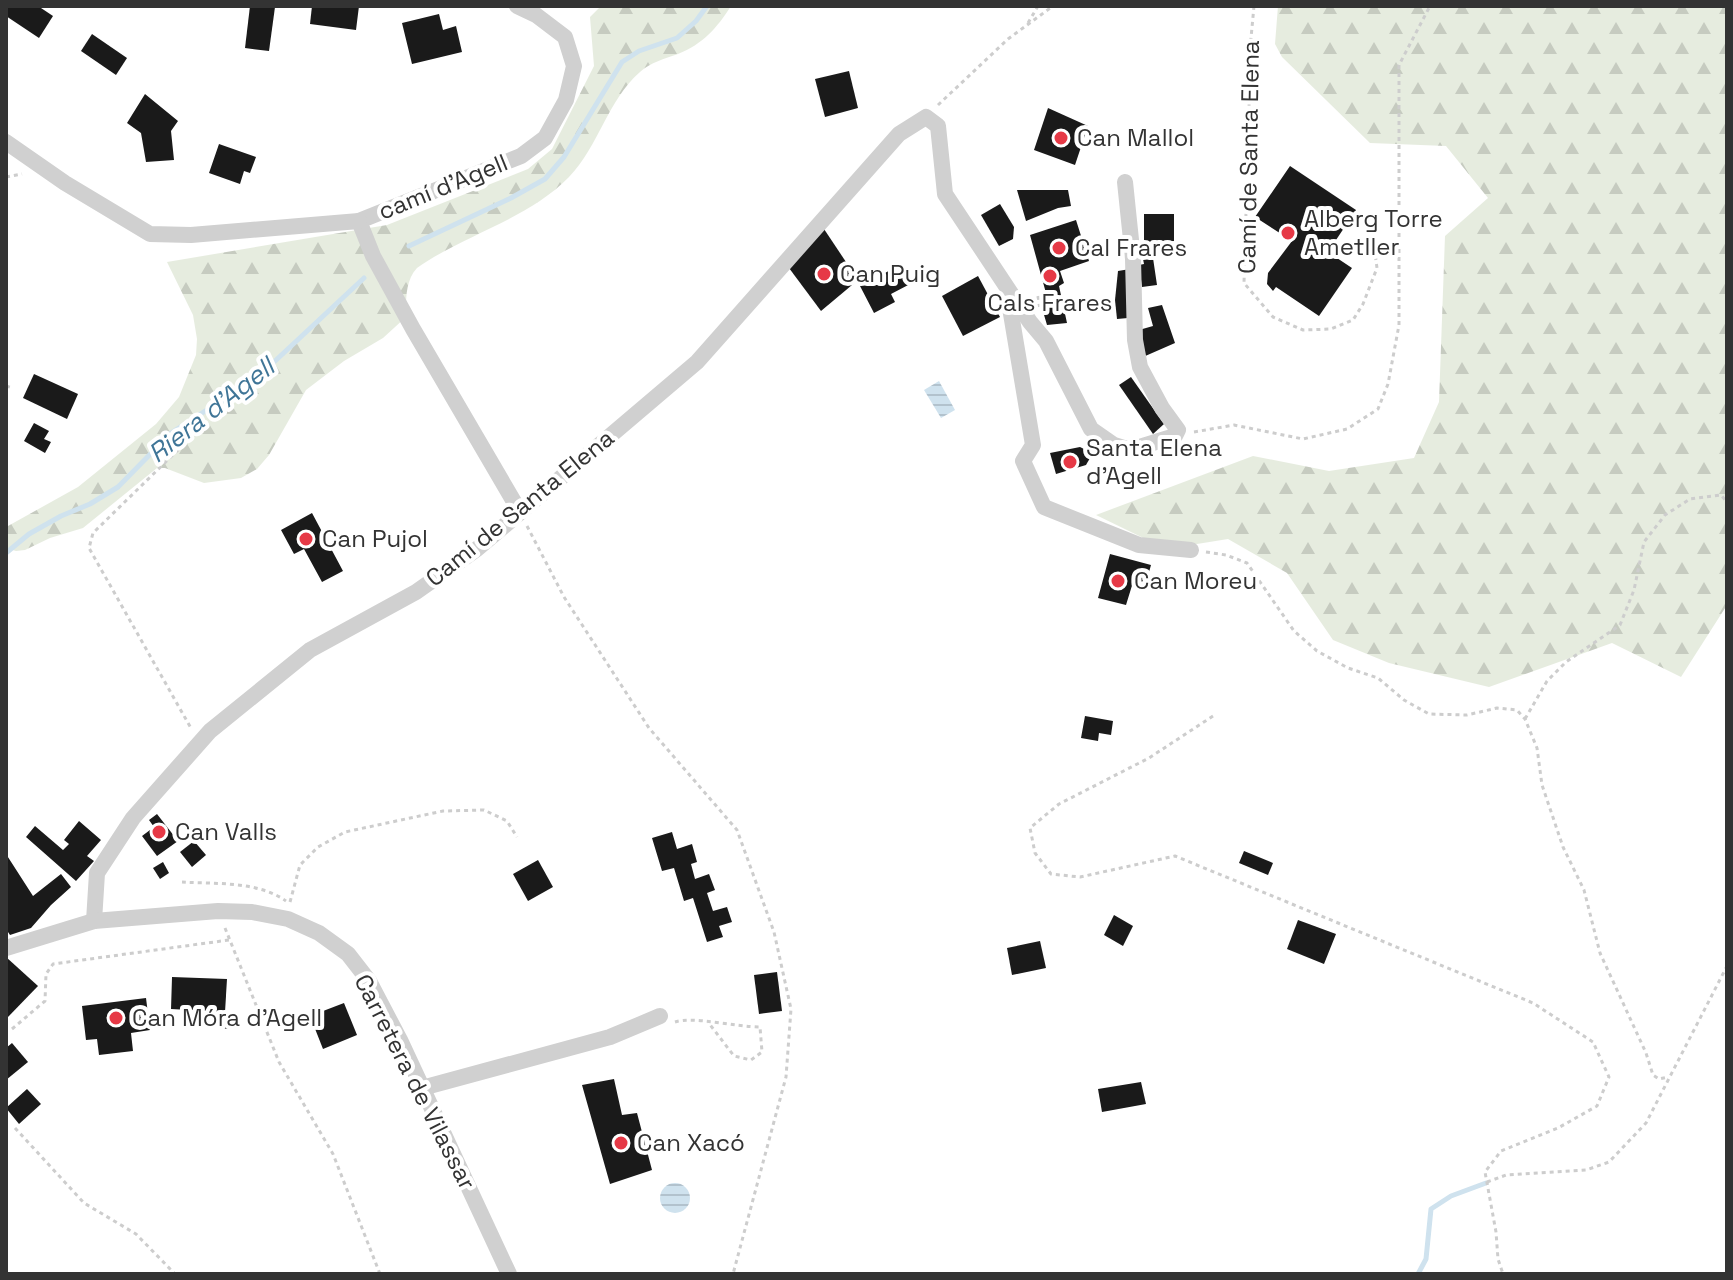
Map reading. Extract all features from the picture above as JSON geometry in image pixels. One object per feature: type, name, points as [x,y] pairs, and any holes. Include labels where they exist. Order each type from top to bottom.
[{"type":"street","name":"camí d'Agell","points":[[517,6],[536,15],[565,37],[574,66],[566,100],[545,138],[521,156],[359,221],[373,256],[413,329],[520,512]]},
{"type":"street","points":[[926,117],[938,126],[945,194],[1005,287],[1046,341],[1091,429],[1114,445],[1130,450],[1175,436],[1178,430],[1140,367],[1135,340],[1133,259],[1125,182]]},
{"type":"street","name":"Camí de Santa Elena","points":[[94,921],[97,873],[133,818],[210,731],[310,650],[416,592],[477,549],[697,362],[899,134],[926,117]]},
{"type":"street","points":[[6,142],[65,183],[150,234],[182,236],[359,221]]},
{"type":"street","points":[[1005,287],[1033,445],[1023,461],[1044,507],[1139,545],[1191,550]]},
{"type":"street","name":"Carretera de Vilassar","points":[[6,948],[94,921],[218,911],[252,912],[288,919],[319,933],[348,954],[369,981],[509,1274]]},
{"type":"street","points":[[422,1088],[610,1037],[660,1016]]},
{"type":"path","points":[[1026,26],[1038,6]]},
{"type":"path","points":[[926,117],[1008,39],[1053,6]]},
{"type":"path","name":"Camí de Santa Elena","points":[[1254,6],[1244,283],[1273,317],[1303,330],[1331,329],[1353,320],[1363,304],[1377,268],[1373,238]]},
{"type":"path","points":[[1175,436],[1234,425],[1303,439],[1347,429],[1378,409],[1388,384],[1399,325],[1399,65],[1430,6]]},
{"type":"path","points":[[6,386],[13,388]]},
{"type":"path","points":[[184,444],[93,533],[89,548],[199,743]]},
{"type":"path","points":[[1525,719],[1547,681],[1566,662],[1620,625],[1634,590],[1644,542],[1665,515],[1690,499],[1721,495],[1727,502]]},
{"type":"path","points":[[520,512],[564,597],[649,728],[737,830],[774,932],[791,1009],[786,1077],[733,1274]]},
{"type":"path","points":[[1191,550],[1226,555],[1247,563],[1294,631],[1317,651],[1348,668],[1378,678],[1404,700],[1429,714],[1467,715],[1497,708],[1517,710],[1525,719],[1537,748],[1542,785],[1563,847],[1584,890],[1600,953],[1653,1075],[1659,1079],[1668,1077]]},
{"type":"path","points":[[1213,716],[1149,758],[1059,804],[1030,828],[1035,853],[1051,874],[1080,877],[1175,856],[1533,1003],[1593,1042],[1609,1077],[1597,1106],[1558,1128],[1501,1151],[1485,1172],[1503,1274]]},
{"type":"path","points":[[182,882],[228,884],[267,891],[286,899],[289,906],[300,865],[318,847],[345,832],[443,811],[484,810],[507,821],[517,837]]},
{"type":"path","points":[[218,911],[279,1062],[333,1154],[380,1274]]},
{"type":"path","points":[[12,1029],[45,1001],[46,974],[53,964],[230,940]]},
{"type":"path","points":[[1486,1183],[1506,1175],[1586,1170],[1609,1162],[1646,1123],[1727,966]]},
{"type":"path","points":[[708,1022],[760,1027],[762,1052],[751,1060],[734,1056],[708,1022]]},
{"type":"path","points":[[15,1128],[84,1203],[136,1234],[175,1274]]},
{"type":"green space","points":[[601,6],[731,6],[702,40],[640,72],[619,96],[579,165],[552,192],[515,216],[455,245],[417,268],[408,285],[406,317],[383,338],[344,361],[306,390],[269,455],[257,469],[241,478],[204,483],[165,468],[157,468],[83,528],[25,550],[6,548],[8,526],[78,487],[156,424],[179,397],[196,355],[197,339],[193,315],[167,262],[387,225],[528,169],[552,149],[594,66],[590,17]]},
{"type":"green space","points":[[1278,6],[1727,6],[1727,605],[1681,677],[1612,643],[1489,687],[1389,663],[1333,640],[1287,573],[1228,539],[1166,549],[1096,515],[1253,456],[1329,471],[1414,458],[1439,402],[1445,236],[1488,198],[1446,146],[1370,143],[1282,57],[1275,44]]},
{"type":"water","points":[[939,381],[955,410],[941,418],[924,390]]},
{"type":"water","points":[[675,1183],[686,1187],[690,1198],[686,1209],[675,1213],[664,1209],[660,1198],[664,1187]]},
{"type":"building","points":[[6,6],[38,6],[53,16],[39,38],[6,16]]},
{"type":"building","points":[[250,6],[275,7],[269,51],[245,48]]},
{"type":"building","points":[[312,6],[359,6],[356,30],[310,24]]},
{"type":"building","points":[[439,14],[443,30],[456,26],[462,52],[412,64],[402,23]]},
{"type":"building","points":[[92,34],[127,58],[116,75],[81,51]]},
{"type":"building","points":[[849,71],[858,108],[825,117],[815,79]]},
{"type":"building","points":[[145,94],[178,121],[171,131],[174,160],[146,162],[141,133],[127,123]]},
{"type":"building","name":"Can Mallol","points":[[1048,108],[1088,126],[1075,165],[1034,150]]},
{"type":"building","points":[[219,144],[256,157],[250,173],[244,171],[240,184],[209,173]]},
{"type":"building","points":[[1290,166],[1356,210],[1328,252],[1352,268],[1319,316],[1276,287],[1273,291],[1267,284],[1268,273],[1292,241],[1255,217]]},
{"type":"building","points":[[1017,190],[1068,190],[1071,206],[1026,221]]},
{"type":"building","points":[[1000,204],[1014,227],[1013,239],[999,246],[981,215]]},
{"type":"building","points":[[1144,214],[1174,214],[1174,241],[1144,243]]},
{"type":"building","name":"Cal Frares","points":[[1076,220],[1089,261],[1060,271],[1064,283],[1059,286],[1067,323],[1047,325],[1042,308],[1049,304],[1030,235]]},
{"type":"building","name":"Can Puig","points":[[824,229],[858,280],[821,311],[789,268]]},
{"type":"building","points":[[1153,258],[1157,285],[1142,287],[1139,265],[1144,264],[1143,259]]},
{"type":"building","points":[[902,264],[912,283],[891,294],[895,302],[874,313],[860,286]]},
{"type":"building","points":[[1130,269],[1128,318],[1117,319],[1118,271]]},
{"type":"building","points":[[978,276],[1000,317],[963,336],[942,296]]},
{"type":"building","points":[[1162,305],[1175,343],[1143,357],[1139,330],[1153,326],[1148,308]]},
{"type":"building","points":[[34,374],[78,394],[67,419],[23,398]]},
{"type":"building","points":[[1131,377],[1164,424],[1153,434],[1119,385]]},
{"type":"building","points":[[34,423],[49,431],[44,439],[51,442],[45,453],[24,441]]},
{"type":"building","name":"Santa Elena d'Agell","points":[[1080,447],[1088,451],[1090,458],[1086,465],[1056,474],[1050,453]]},
{"type":"building","name":"Can Pujol","points":[[312,513],[343,571],[322,582],[304,549],[294,554],[281,530]]},
{"type":"building","name":"Can Moreu","points":[[1110,554],[1151,565],[1146,583],[1134,579],[1126,605],[1098,598]]},
{"type":"building","points":[[1085,716],[1113,721],[1111,735],[1099,733],[1098,741],[1081,738]]},
{"type":"building","name":"Can Valls","points":[[157,814],[178,841],[157,856],[142,836],[154,827],[149,820]]},
{"type":"building","points":[[79,821],[101,840],[87,856],[94,861],[76,881],[26,837],[35,826],[63,850],[69,844],[64,840]]},
{"type":"building","points":[[672,832],[677,849],[692,844],[697,862],[691,864],[695,879],[709,874],[715,890],[707,893],[713,911],[727,907],[732,922],[719,926],[723,937],[707,942],[693,898],[684,901],[674,868],[662,871],[652,838]]},
{"type":"building","points":[[194,841],[206,855],[192,867],[180,852]]},
{"type":"building","points":[[1244,851],[1273,863],[1268,875],[1239,863]]},
{"type":"building","points":[[6,854],[33,896],[61,874],[71,887],[31,928],[10,935],[6,929]]},
{"type":"building","points":[[538,860],[553,887],[528,901],[513,874]]},
{"type":"building","points":[[163,862],[169,873],[160,879],[153,868]]},
{"type":"building","points":[[1114,915],[1133,926],[1123,946],[1104,935]]},
{"type":"building","points":[[1298,920],[1336,934],[1324,964],[1287,949]]},
{"type":"building","points":[[1040,941],[1046,968],[1012,975],[1007,948]]},
{"type":"building","points":[[6,957],[38,986],[8,1017],[6,1014]]},
{"type":"building","points":[[777,972],[782,1011],[759,1014],[754,975]]},
{"type":"building","points":[[172,977],[227,979],[225,1012],[171,1009]]},
{"type":"building","name":"Can Móra d'Agell","points":[[146,998],[150,1030],[131,1033],[133,1051],[99,1055],[97,1039],[86,1040],[82,1006]]},
{"type":"building","points":[[344,1003],[357,1035],[323,1049],[310,1016]]},
{"type":"building","points":[[236,1013],[236,1028],[219,1029],[219,1014]]},
{"type":"building","points":[[12,1043],[28,1062],[6,1080],[6,1048]]},
{"type":"building","name":"Can Xacó","points":[[614,1079],[622,1115],[637,1113],[652,1170],[610,1184],[582,1085]]},
{"type":"building","points":[[1141,1082],[1146,1104],[1102,1112],[1098,1089]]},
{"type":"building","points":[[27,1089],[41,1104],[19,1124],[6,1108]]},
{"type":"waterway","name":"Riera d'Agell","points":[[409,246],[545,179],[564,157],[622,62],[639,51],[677,38],[707,6]]},
{"type":"waterway","name":"Riera d'Agell","points":[[6,553],[29,534],[118,487],[171,433],[244,390],[364,278]]},
{"type":"waterway","points":[[1418,1274],[1426,1259],[1431,1209],[1451,1196],[1486,1183]]},
{"type":"place","name":"Can Mallol","points":[[1061,138]]},
{"type":"place","name":"Alberg Torre Ametller","points":[[1288,233]]},
{"type":"place","name":"Cal Frares","points":[[1059,248]]},
{"type":"place","name":"Can Puig","points":[[824,274]]},
{"type":"place","name":"Cals Frares","points":[[1050,276]]},
{"type":"place","name":"Santa Elena d'Agell","points":[[1070,462]]},
{"type":"place","name":"Can Pujol","points":[[306,539]]},
{"type":"place","name":"Can Moreu","points":[[1118,581]]},
{"type":"place","name":"Can Valls","points":[[159,832]]},
{"type":"place","name":"Can Móra d'Agell","points":[[116,1018]]},
{"type":"place","name":"Can Xacó","points":[[621,1143]]}]
